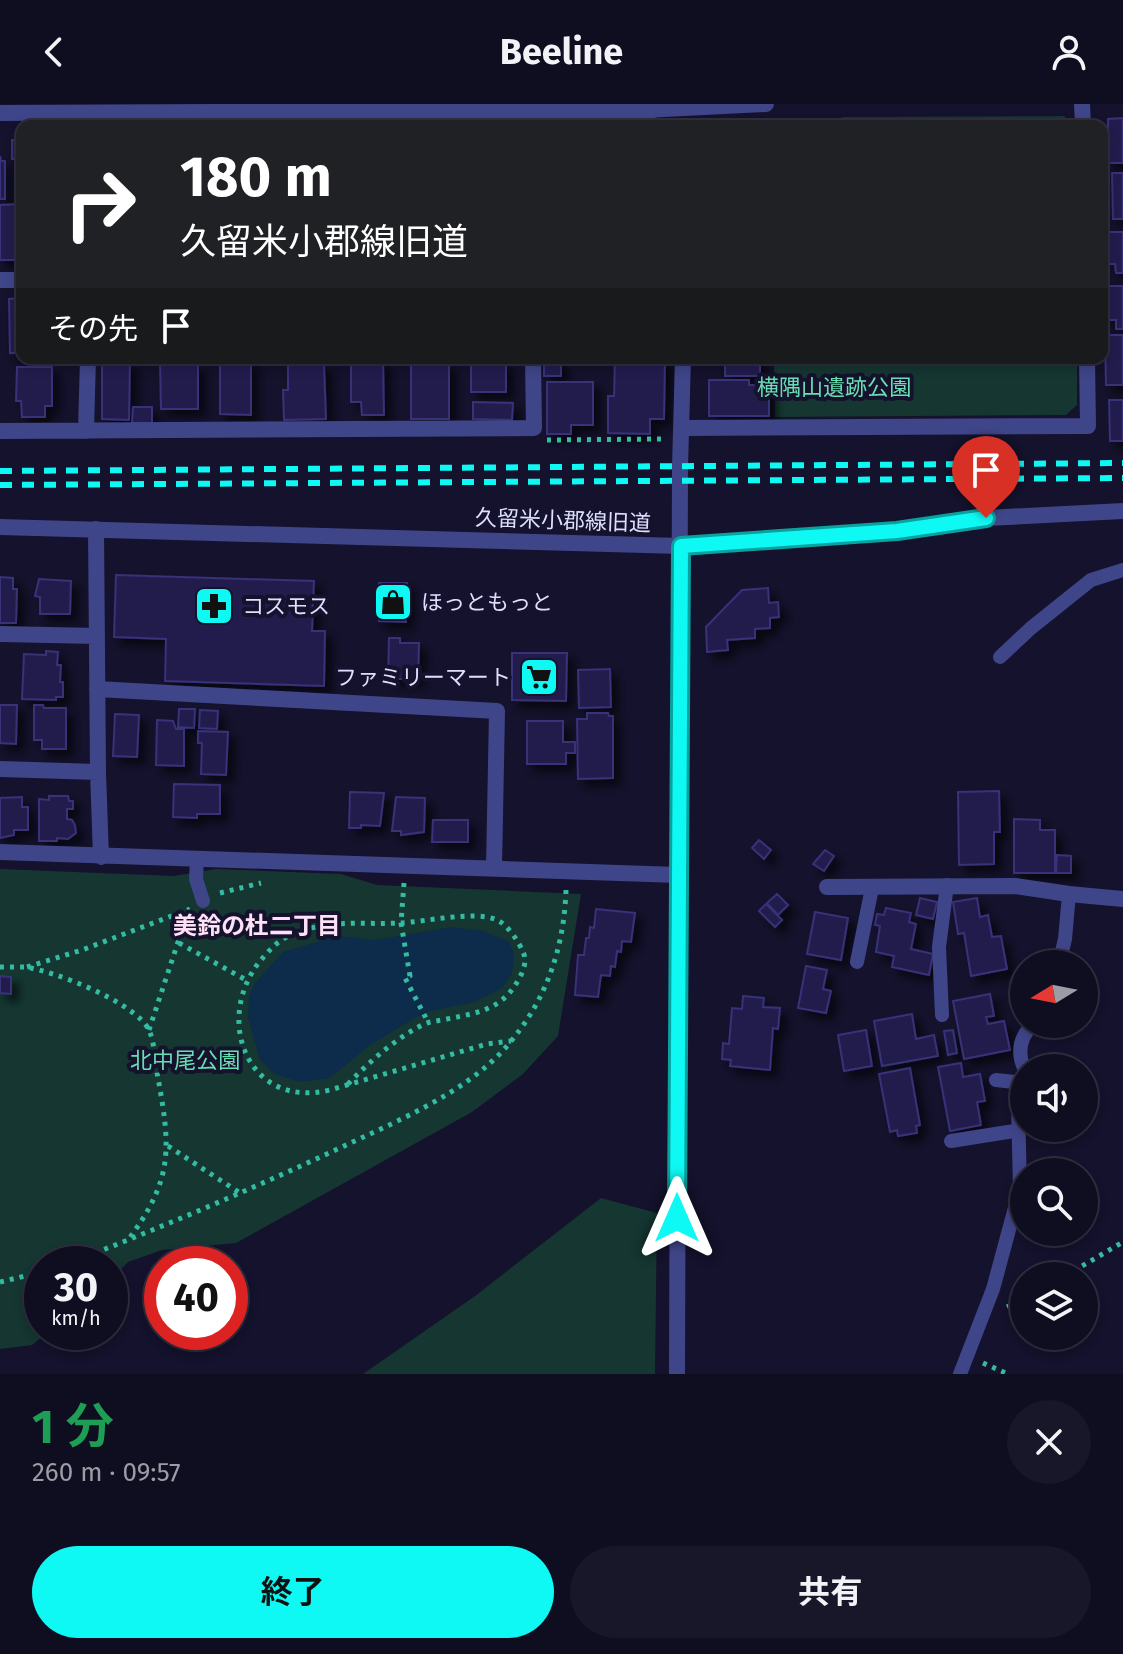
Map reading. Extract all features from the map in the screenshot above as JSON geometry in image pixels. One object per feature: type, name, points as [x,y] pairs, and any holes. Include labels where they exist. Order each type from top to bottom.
[{"type":"street","points":[[0,113],[645,113],[766,104]]},
{"type":"street","points":[[86,431],[88,364]]},
{"type":"street","points":[[0,431],[534,428],[533,364]]},
{"type":"street","points":[[677,1374],[683,364]]},
{"type":"street","points":[[683,428],[1088,426],[1087,364]]},
{"type":"street","name":"久留米小郡線旧道","points":[[0,527],[681,546],[897,531],[986,518],[1123,511]]},
{"type":"street","points":[[96,529],[101,857]]},
{"type":"street","points":[[0,634],[97,636]]},
{"type":"street","points":[[97,689],[497,711],[494,868]]},
{"type":"street","points":[[0,769],[98,772]]},
{"type":"street","points":[[0,852],[678,875]]},
{"type":"street","points":[[827,887],[1015,886],[1123,899]]},
{"type":"lane","points":[[1000,657],[1091,580],[1123,570]]},
{"type":"lane","points":[[197,859],[196,879],[203,901]]},
{"type":"lane","points":[[942,1015],[939,947],[947,885]]},
{"type":"lane","points":[[857,962],[872,888]]},
{"type":"lane","points":[[1062,950],[1069,894]]},
{"type":"lane","points":[[996,1080],[1010,1082]]},
{"type":"lane","points":[[951,1141],[1010,1132]]},
{"type":"lane","points":[[960,1374],[993,1289],[1020,1189],[1020,1142]]},
{"type":"path","points":[[404,878],[401,923],[410,976],[405,978],[428,1022]]},
{"type":"path","points":[[203,901],[223,891],[266,882]]},
{"type":"path","points":[[112,1246],[241,1194],[400,1119],[445,1095],[490,1063],[511,1041],[542,996],[551,975],[565,923],[566,885]]},
{"type":"path","points":[[27,967],[82,950],[194,907],[184,924],[149,1030],[168,1146],[164,1173],[148,1214],[127,1240]]},
{"type":"path","points":[[348,1084],[402,1037],[428,1022],[490,1009],[506,999],[525,967],[524,954],[497,920],[465,916],[316,927],[286,937],[270,948],[248,981],[238,1009],[244,1054],[257,1072],[279,1087],[309,1095],[348,1084],[487,1044],[511,1041]]},
{"type":"path","points":[[179,943],[248,981]]},
{"type":"path","points":[[0,967],[27,967],[79,983],[124,1005],[149,1030]]},
{"type":"path","points":[[168,1146],[241,1194]]},
{"type":"path","points":[[1089,1262],[1123,1242]]},
{"type":"path","points":[[0,1282],[24,1276]]},
{"type":"path","points":[[967,1357],[1008,1374]]},
{"type":"green space","points":[[1064,116],[1068,120],[831,120],[844,117]]},
{"type":"green space","name":"横隅山遺跡公園","points":[[774,364],[1077,364],[1077,405],[1066,415],[775,417]]},
{"type":"green space","name":"北中尾公園","points":[[0,869],[174,876],[216,869],[341,874],[377,885],[581,894],[558,1036],[523,1074],[472,1112],[236,1243],[144,1246],[144,1256],[128,1262],[128,1246],[24,1246],[24,1346],[0,1349]]},
{"type":"green space","points":[[601,1198],[657,1213],[655,1374],[363,1374],[475,1296]]},
{"type":"water","points":[[453,927],[483,931],[509,942],[514,953],[512,973],[502,988],[475,1002],[430,1011],[413,1019],[370,1045],[330,1078],[300,1082],[275,1074],[260,1060],[248,1017],[249,997],[255,983],[283,952],[337,936],[376,940]]},
{"type":"building","points":[[1123,118],[1123,163],[1108,163],[1108,119]]},
{"type":"building","points":[[12,140],[16,140],[16,159],[12,159]]},
{"type":"building","points":[[0,156],[1,161],[5,161],[5,199],[0,199]]},
{"type":"building","points":[[1112,173],[1123,173],[1123,219],[1113,219]]},
{"type":"building","points":[[16,204],[16,260],[0,260],[0,205]]},
{"type":"building","points":[[1109,232],[1123,232],[1123,273],[1116,273],[1115,264],[1109,264]]},
{"type":"building","points":[[1108,286],[1123,286],[1123,329],[1116,329],[1116,320],[1108,320]]},
{"type":"building","points":[[16,298],[16,353],[10,353],[9,299]]},
{"type":"building","points":[[1108,335],[1123,335],[1123,385],[1106,385]]},
{"type":"building","points":[[102,364],[130,364],[129,420],[102,419]]},
{"type":"building","points":[[160,364],[198,364],[198,409],[161,409]]},
{"type":"building","points":[[220,364],[251,364],[251,415],[220,414]]},
{"type":"building","points":[[324,364],[326,419],[284,420],[283,390],[288,390],[288,365]]},
{"type":"building","points":[[351,364],[383,364],[384,415],[362,415],[361,402],[351,402]]},
{"type":"building","points":[[411,364],[449,364],[449,419],[411,419]]},
{"type":"building","points":[[471,364],[506,364],[506,392],[471,392]]},
{"type":"building","points":[[544,364],[561,364],[561,376],[544,376]]},
{"type":"building","points":[[615,364],[665,364],[664,419],[650,419],[650,434],[608,433],[608,396],[614,396]]},
{"type":"building","points":[[760,364],[760,376],[725,376],[725,365],[718,365]]},
{"type":"building","points":[[17,367],[52,367],[52,406],[45,406],[45,417],[22,417],[21,401],[16,401]]},
{"type":"building","points":[[709,380],[749,380],[749,385],[769,385],[769,416],[709,416]]},
{"type":"building","points":[[547,382],[593,382],[593,425],[571,425],[571,434],[547,434]]},
{"type":"building","points":[[1109,400],[1123,400],[1123,441],[1110,441]]},
{"type":"building","points":[[473,402],[513,403],[512,420],[473,419]]},
{"type":"building","points":[[133,407],[152,407],[152,423],[132,423]]},
{"type":"building","name":"コスモス","points":[[116,575],[314,581],[312,631],[325,631],[324,686],[165,681],[166,639],[114,637]]},
{"type":"building","points":[[0,577],[13,578],[13,589],[17,589],[16,623],[0,623]]},
{"type":"building","points":[[39,579],[71,581],[70,614],[40,614],[40,597],[35,596]]},
{"type":"building","name":"ほっともっと","points":[[379,583],[407,583],[406,622],[379,621]]},
{"type":"building","points":[[768,588],[769,603],[778,602],[779,617],[770,618],[770,628],[755,629],[755,638],[727,640],[728,650],[707,652],[706,627],[742,590]]},
{"type":"building","points":[[389,638],[400,638],[400,643],[419,643],[418,679],[388,679]]},
{"type":"building","points":[[46,651],[58,652],[57,665],[61,665],[63,697],[56,697],[56,700],[22,699],[24,654],[46,655]]},
{"type":"building","name":"ファミリーマート","points":[[512,653],[567,653],[566,701],[512,700]]},
{"type":"building","points":[[610,669],[611,707],[579,708],[578,670]]},
{"type":"building","points":[[0,705],[17,705],[16,744],[0,743]]},
{"type":"building","points":[[34,705],[66,708],[66,749],[42,749],[42,740],[34,740]]},
{"type":"building","points":[[179,709],[195,709],[194,728],[178,727]]},
{"type":"building","points":[[200,710],[218,711],[217,729],[199,728]]},
{"type":"building","points":[[587,713],[608,713],[613,716],[613,778],[578,779],[577,719],[587,719]]},
{"type":"building","points":[[115,714],[139,715],[137,757],[113,756]]},
{"type":"building","points":[[157,720],[173,721],[176,729],[184,729],[184,766],[156,765]]},
{"type":"building","points":[[527,721],[563,721],[563,742],[575,742],[575,753],[566,753],[566,764],[527,764]]},
{"type":"building","points":[[198,731],[228,732],[226,775],[201,774],[202,743],[198,743]]},
{"type":"building","points":[[174,784],[220,785],[220,814],[197,814],[197,818],[173,817]]},
{"type":"building","points":[[999,791],[1000,832],[994,832],[994,864],[959,865],[958,792]]},
{"type":"building","points":[[350,792],[384,793],[380,826],[349,828]]},
{"type":"building","points":[[49,796],[68,796],[69,801],[73,801],[73,809],[67,809],[67,819],[72,820],[76,833],[68,839],[39,841],[39,799],[49,800]]},
{"type":"building","points":[[22,797],[22,807],[28,807],[28,830],[14,830],[14,835],[0,838],[0,798]]},
{"type":"building","points":[[396,797],[425,798],[424,832],[401,835],[401,831],[392,831]]},
{"type":"building","points":[[1014,819],[1040,820],[1040,830],[1055,830],[1055,873],[1014,873]]},
{"type":"building","points":[[433,820],[468,820],[468,842],[432,842]]},
{"type":"building","points":[[759,840],[771,850],[764,859],[752,848]]},
{"type":"building","points":[[825,850],[834,856],[824,871],[813,864]]},
{"type":"building","points":[[1057,855],[1071,856],[1071,873],[1056,873]]},
{"type":"building","points":[[777,894],[788,905],[778,915],[767,903]]},
{"type":"building","points":[[920,898],[937,902],[933,919],[916,915]]},
{"type":"building","points":[[977,898],[980,917],[988,915],[992,937],[1001,936],[1007,969],[971,976],[964,933],[958,934],[953,902]]},
{"type":"building","points":[[766,904],[782,920],[775,927],[759,911]]},
{"type":"building","points":[[886,908],[911,913],[909,922],[916,924],[911,949],[933,954],[929,975],[892,967],[894,956],[876,952],[880,926],[875,925],[877,914],[884,915]]},
{"type":"building","points":[[596,909],[635,913],[631,942],[622,941],[621,952],[617,951],[610,976],[601,975],[598,997],[575,995],[578,955],[584,955],[590,927],[594,928]]},
{"type":"building","points":[[815,912],[848,918],[841,960],[807,954]]},
{"type":"building","points":[[806,966],[827,970],[823,989],[831,991],[826,1013],[798,1008]]},
{"type":"building","points":[[0,976],[11,977],[11,994],[0,993]]},
{"type":"building","points":[[990,994],[994,1016],[986,1017],[988,1024],[1004,1021],[1010,1050],[964,1059],[953,1001]]},
{"type":"building","points":[[743,996],[764,998],[763,1007],[780,1008],[778,1029],[773,1028],[770,1070],[730,1066],[731,1060],[722,1059],[723,1043],[729,1044],[732,1008],[742,1009]]},
{"type":"building","points":[[912,1014],[916,1039],[934,1035],[938,1056],[882,1066],[874,1021]]},
{"type":"building","points":[[866,1030],[872,1066],[844,1071],[838,1035]]},
{"type":"building","points":[[953,1030],[957,1053],[948,1055],[944,1031]]},
{"type":"building","points":[[961,1063],[963,1077],[980,1074],[985,1101],[977,1102],[981,1125],[950,1131],[938,1067]]},
{"type":"building","points":[[910,1068],[920,1125],[916,1126],[917,1133],[898,1136],[897,1130],[890,1132],[879,1074]]},
{"type":"railway","points":[[0,471],[1123,463]]},
{"type":"railway","points":[[0,485],[1123,478]]},
{"type":"place","name":"ほっともっと","points":[[393,602]]},
{"type":"place","name":"コスモス","points":[[214,606]]},
{"type":"place","name":"ファミリーマート","points":[[539,677]]},
{"type":"district","name":"美鈴の杜二丁目","points":[[257,926]]},
{"type":"route","points":[[677,1218],[681,546],[897,531],[986,518]]}]
